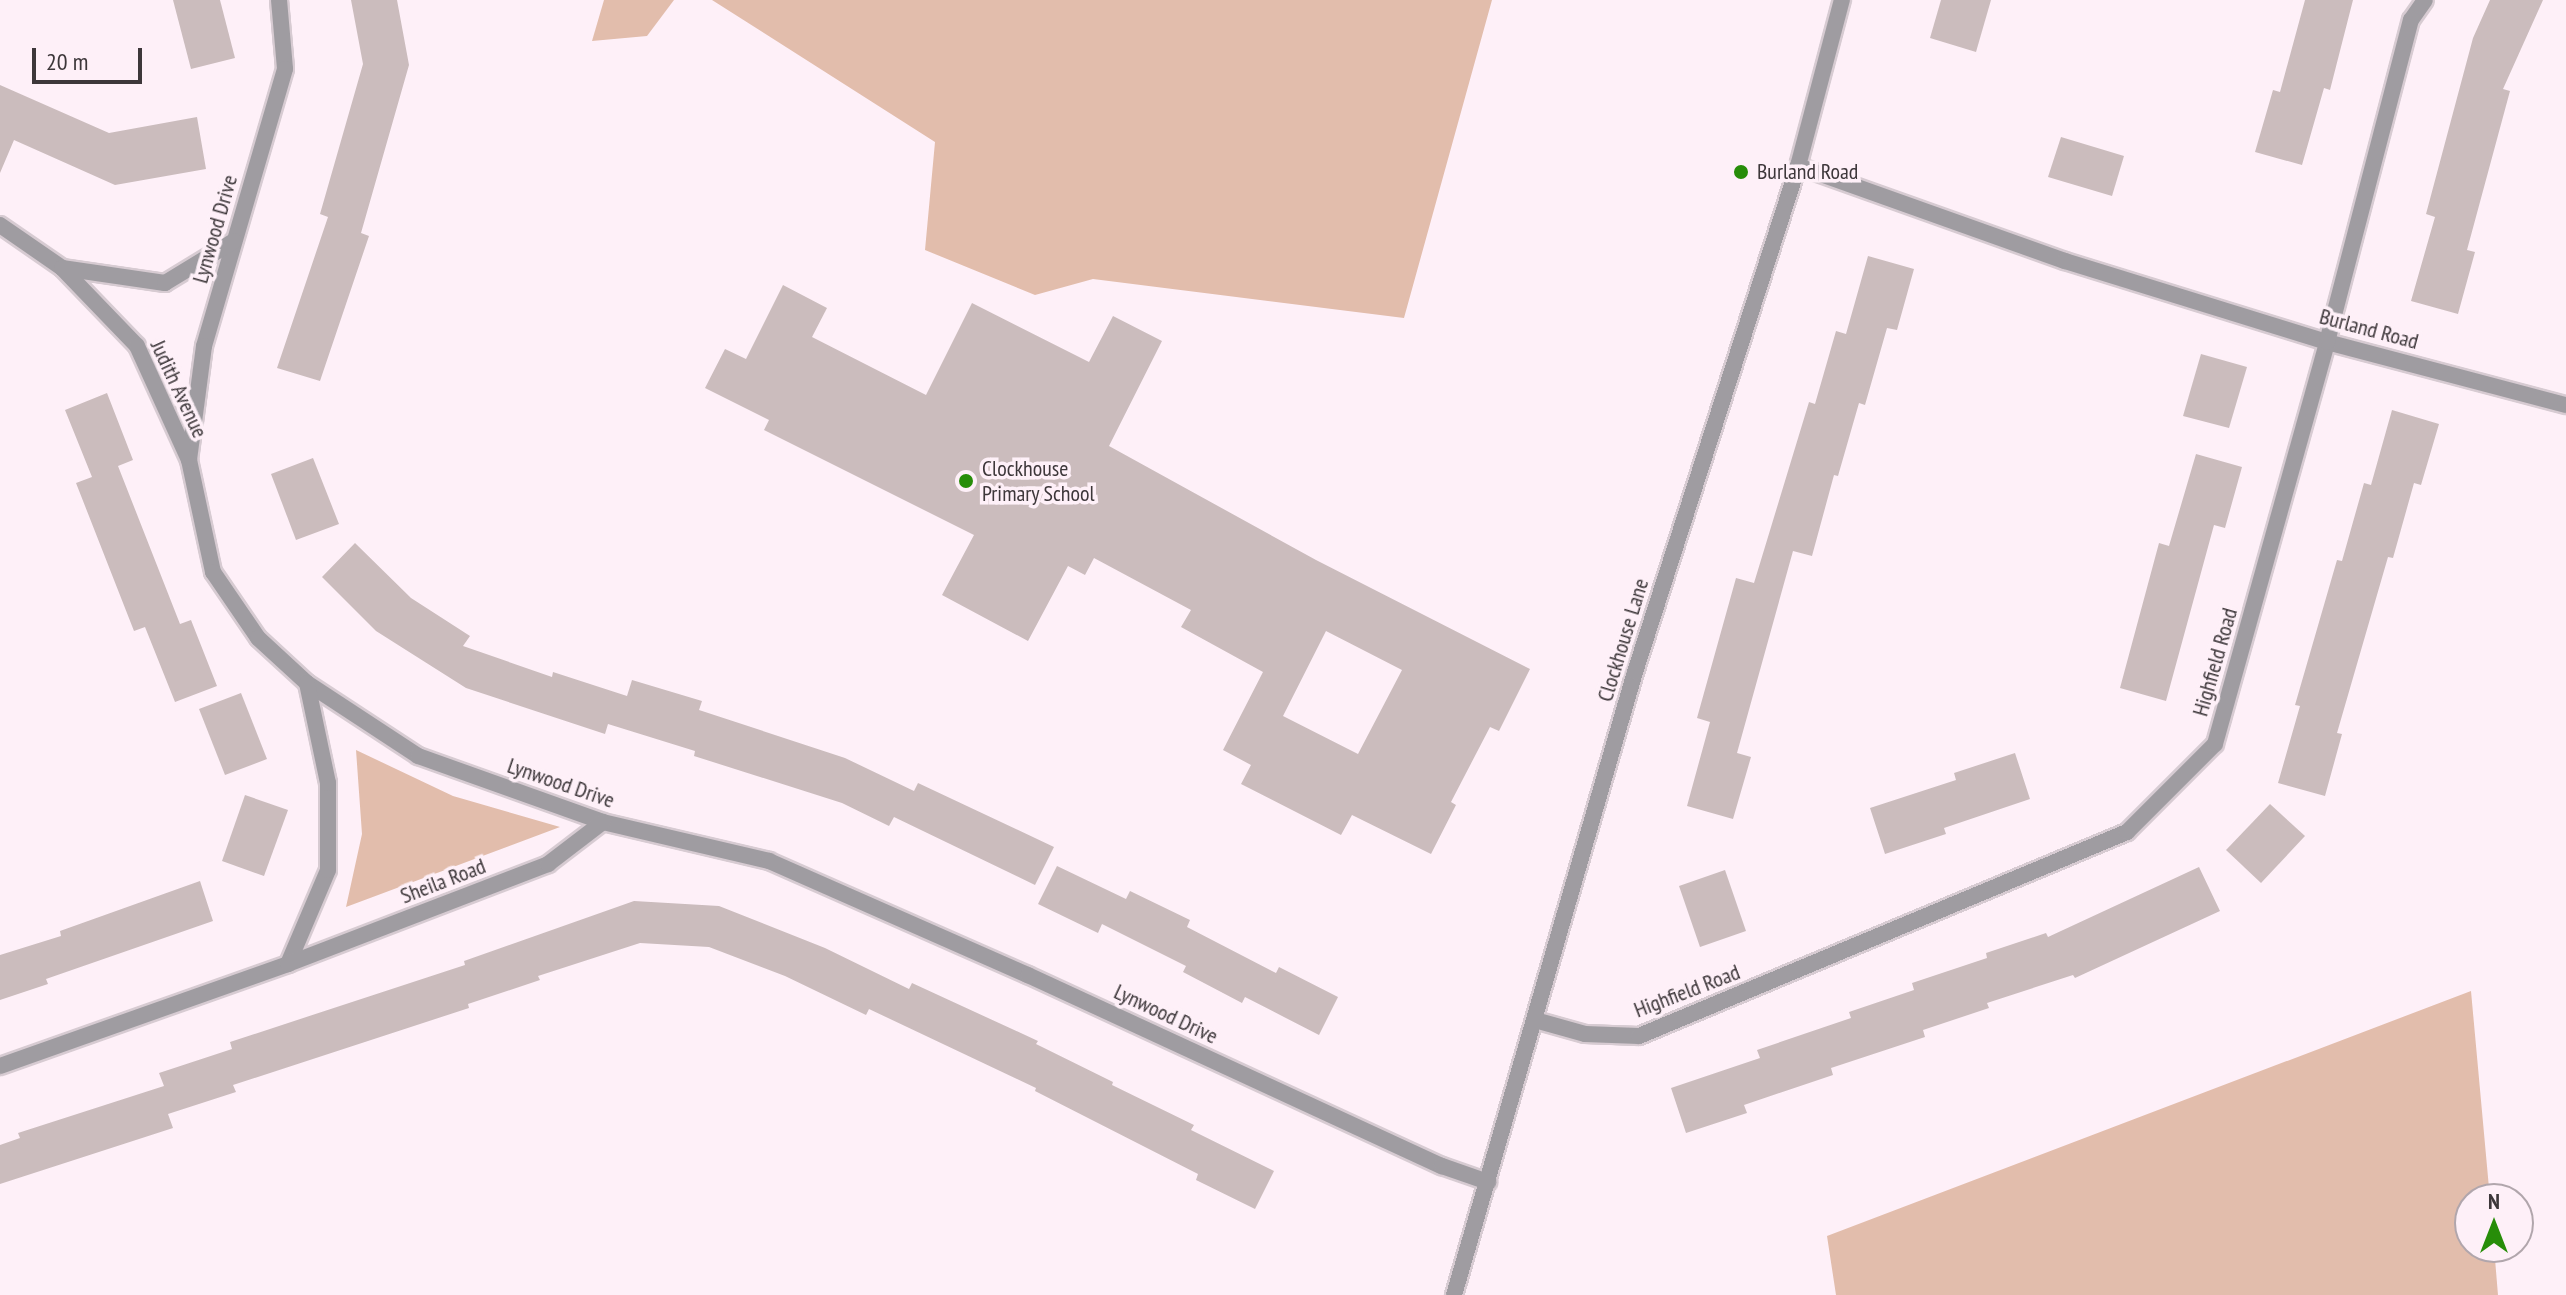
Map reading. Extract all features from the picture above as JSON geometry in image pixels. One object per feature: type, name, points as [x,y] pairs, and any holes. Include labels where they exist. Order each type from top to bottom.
[{"type":"street","name":"Lynwood Drive","points":[[279,0],[285,69],[204,346],[189,460],[213,572],[258,638],[307,683],[418,756],[603,822],[769,861],[1028,975],[1442,1166],[1488,1182]]},
{"type":"street","name":"Clockhouse Lane","points":[[1454,1295],[1635,672],[1798,166],[1842,0]]},
{"type":"street","name":"Highfield Road","points":[[1535,1020],[1585,1034],[1639,1036],[2127,832],[2215,744],[2327,342],[2411,20],[2425,0]]},
{"type":"street","name":"Burland Road","points":[[1798,166],[2065,261],[2327,342],[2566,405]]},
{"type":"street","name":"Judith Avenue","points":[[0,225],[62,268],[137,346],[189,460]]},
{"type":"street","name":"Judith Avenue","points":[[62,268],[165,283],[234,241]]},
{"type":"street","points":[[288,964],[328,870],[328,783],[307,683]]},
{"type":"street","name":"Sheila Road","points":[[0,1066],[288,964],[548,864],[603,822]]},
{"type":"shaded area","points":[[604,0],[674,0],[647,36],[592,41]]},
{"type":"shaded area","points":[[712,0],[1492,0],[1404,318],[1093,279],[1035,295],[925,250],[935,142]]},
{"type":"shaded area","points":[[356,750],[453,796],[560,827],[346,907],[362,834]]},
{"type":"shaded area","points":[[2471,991],[2489,1183],[2454,1183],[2454,1263],[2495,1263],[2498,1295],[1836,1295],[1827,1236]]},
{"type":"building","points":[[173,0],[220,0],[235,58],[191,69]]},
{"type":"building","points":[[351,0],[397,0],[409,65],[361,233],[369,236],[320,381],[277,368],[328,217],[320,214],[363,64]]},
{"type":"building","points":[[1941,0],[1991,0],[1976,52],[1930,38]]},
{"type":"building","points":[[2305,0],[2353,0],[2330,90],[2324,88],[2302,165],[2255,152],[2273,90],[2280,92]]},
{"type":"building","points":[[2490,0],[2543,0],[2503,89],[2510,91],[2467,250],[2475,252],[2458,314],[2411,301],[2435,217],[2426,214],[2473,38]]},
{"type":"building","points":[[0,85],[109,133],[197,117],[206,169],[115,185],[14,140],[0,173]]},
{"type":"building","points":[[2061,137],[2124,156],[2112,196],[2048,177]]},
{"type":"building","points":[[1868,256],[1914,269],[1897,330],[1887,328],[1865,405],[1859,403],[1838,476],[1834,475],[1812,556],[1793,551],[1737,753],[1751,757],[1733,819],[1687,806],[1710,722],[1697,718],[1736,578],[1754,583],[1809,402],[1815,404],[1836,331],[1846,334]]},
{"type":"building","points":[[783,285],[827,308],[812,337],[926,395],[972,303],[1089,362],[1113,316],[1162,341],[1109,446],[1316,560],[1530,669],[1499,731],[1490,727],[1451,802],[1456,805],[1431,854],[1352,815],[1341,835],[1241,784],[1251,765],[1223,750],[1263,672],[1181,627],[1191,610],[1094,558],[1085,575],[1068,566],[1028,641],[942,595],[974,535],[764,430],[769,420],[705,388],[725,349],[746,359]],"holes":[[[1326,631],[1402,670],[1358,754],[1283,716]]]},
{"type":"building","points":[[2201,354],[2247,367],[2229,428],[2183,416]]},
{"type":"building","points":[[107,393],[133,460],[118,466],[180,624],[191,620],[217,686],[175,702],[145,627],[134,631],[76,483],[92,477],[65,410]]},
{"type":"building","points":[[2392,410],[2439,424],[2421,485],[2414,483],[2393,558],[2388,557],[2337,733],[2342,734],[2325,796],[2278,783],[2300,706],[2295,705],[2337,560],[2342,561],[2364,483],[2371,485]]},
{"type":"building","points":[[2196,454],[2242,467],[2225,528],[2214,525],[2166,701],[2120,688],[2159,543],[2169,546]]},
{"type":"building","points":[[313,458],[339,524],[296,540],[271,474]]},
{"type":"building","points":[[355,543],[411,598],[470,636],[463,646],[552,677],[553,672],[627,696],[632,680],[702,701],[699,710],[845,758],[914,791],[918,783],[1054,847],[1035,885],[894,817],[889,826],[842,803],[694,756],[695,751],[608,724],[605,734],[466,688],[376,631],[322,577]]},
{"type":"building","points":[[241,693],[267,759],[225,775],[199,709]]},
{"type":"building","points":[[2015,753],[2030,799],[1944,828],[1946,834],[1885,854],[1870,808],[1956,780],[1954,773]]},
{"type":"building","points":[[245,795],[288,810],[264,876],[222,861]]},
{"type":"building","points":[[2270,804],[2305,836],[2261,883],[2226,850]]},
{"type":"building","points":[[1057,866],[1126,899],[1130,891],[1190,920],[1187,927],[1276,973],[1279,967],[1338,997],[1319,1035],[1245,997],[1242,1003],[1183,972],[1186,966],[1102,924],[1098,933],[1038,904]]},
{"type":"building","points":[[2199,867],[2220,911],[2075,978],[2073,975],[1987,1003],[1989,1008],[1923,1030],[1925,1037],[1831,1068],[1833,1075],[1744,1105],[1747,1113],[1686,1133],[1671,1088],[1760,1058],[1757,1050],[1851,1018],[1849,1012],[1914,990],[1912,983],[1987,958],[1986,953],[2046,933],[2048,937]]},
{"type":"building","points":[[1725,870],[1746,931],[1700,947],[1679,886]]},
{"type":"building","points":[[200,881],[213,921],[46,979],[48,984],[0,1000],[0,955],[61,936],[60,931]]},
{"type":"building","points":[[634,901],[719,906],[825,948],[909,989],[912,983],[1038,1041],[1036,1044],[1113,1082],[1112,1085],[1194,1125],[1191,1130],[1274,1171],[1255,1209],[1196,1180],[1198,1174],[1035,1091],[1036,1088],[869,1009],[866,1015],[785,976],[709,947],[640,943],[538,976],[540,980],[468,1004],[469,1008],[233,1085],[236,1092],[168,1114],[173,1128],[0,1184],[0,1145],[20,1138],[18,1133],[164,1086],[159,1073],[232,1049],[230,1042],[465,965],[464,961]]},
{"type":"place","name":"Burland Road","points":[[1741,172]]},
{"type":"place","name":"Clockhouse Primary School","points":[[966,481]]}]
